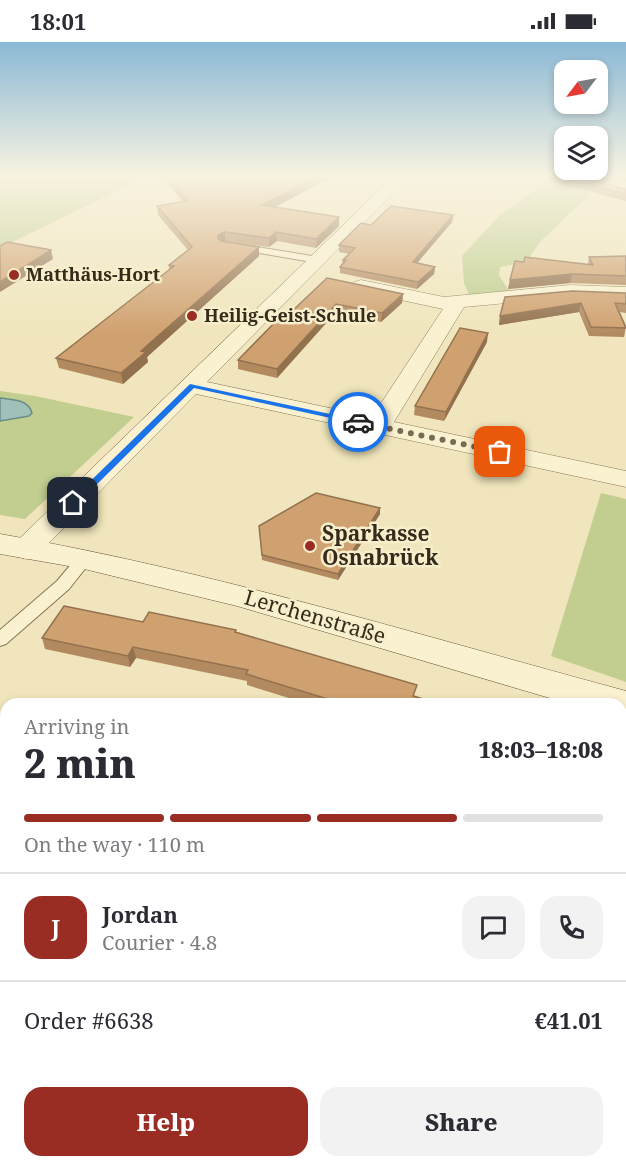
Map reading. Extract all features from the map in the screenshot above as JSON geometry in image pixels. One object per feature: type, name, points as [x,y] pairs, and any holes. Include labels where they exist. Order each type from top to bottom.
[{"type":"street","points":[[13,547],[192,386],[315,270],[352,229]]},
{"type":"street","points":[[343,282],[430,302],[457,303],[570,291],[626,293]]},
{"type":"street","points":[[379,426],[457,303]]},
{"type":"street","points":[[192,386],[626,479]]},
{"type":"street","name":"Lerchenstraße","points":[[13,547],[84,560],[278,605],[600,698]]},
{"type":"lane","points":[[225,246],[315,270]]},
{"type":"lane","points":[[0,640],[63,585],[84,560]]},
{"type":"green space","points":[[0,229],[38,229],[0,248]]},
{"type":"green space","points":[[487,229],[553,229],[541,241],[526,262],[500,267],[499,275],[509,291],[470,297],[464,283],[462,256]]},
{"type":"green space","points":[[0,391],[134,417],[25,519],[0,515],[0,421],[9,419],[24,402],[0,398]]},
{"type":"green space","points":[[601,493],[626,499],[626,682],[551,656]]},
{"type":"water","points":[[0,398],[24,403],[32,413],[29,416],[0,421]]},
{"type":"building","points":[[177,229],[326,229],[316,239],[276,232],[269,238],[225,232],[218,235],[221,241],[259,247],[141,351],[146,352],[121,373],[56,358],[174,266],[169,265],[192,247]]},
{"type":"building","points":[[355,229],[441,229],[413,262],[435,267],[418,282],[340,267],[346,260],[343,260],[355,248],[339,245]]},
{"type":"building","points":[[7,242],[51,250],[0,282],[0,246]]},
{"type":"building","points":[[626,256],[626,276],[572,274],[510,280],[515,261],[524,262],[525,257],[593,265],[589,257]]},
{"type":"building","points":[[327,278],[403,294],[382,313],[336,304],[277,369],[238,360],[284,313],[289,314]]},
{"type":"building","points":[[572,291],[626,293],[626,304],[615,303],[626,328],[591,327],[581,303],[500,316],[505,297]]},
{"type":"building","points":[[460,328],[488,333],[446,412],[415,406]]},
{"type":"building","name":"Sparkasse Osnabrück","points":[[316,493],[380,508],[338,574],[262,555],[259,526]]},
{"type":"building","points":[[64,606],[143,622],[149,612],[236,630],[235,632],[417,685],[413,696],[420,698],[324,698],[246,674],[248,670],[133,647],[128,656],[42,638]]},
{"type":"way so far","points":[[358,422],[500,452]]},
{"type":"place","name":"Matthäus-Hort","points":[[14,275]]},
{"type":"place","name":"Heilig-Geist-Schule","points":[[192,316]]},
{"type":"place","name":"Sparkasse Osnabrück","points":[[310,546]]},
{"type":"route","points":[[73,503],[192,386],[358,422]]}]
